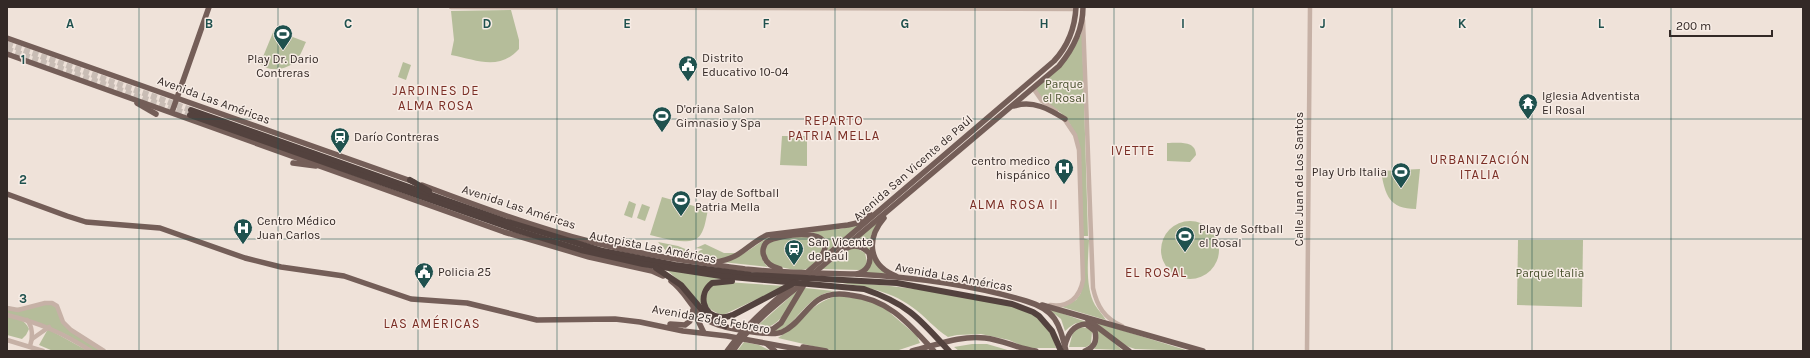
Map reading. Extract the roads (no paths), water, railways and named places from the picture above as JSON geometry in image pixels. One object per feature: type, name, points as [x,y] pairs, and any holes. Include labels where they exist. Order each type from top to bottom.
[{"type":"highway","name":"Autopista Las Américas","points":[[949,351],[913,313],[884,296],[864,289],[816,286],[721,276],[643,264],[581,250],[516,230],[190,112],[535,231],[603,251],[675,265],[785,278],[882,282],[930,288],[993,300],[1024,308],[1033,312],[1045,323],[1064,349]]},
{"type":"highway","points":[[410,180],[444,200]]},
{"type":"highway","points":[[643,264],[661,270],[675,279],[688,292],[703,313],[725,326]]},
{"type":"highway","points":[[776,282],[716,282],[708,286],[704,294],[703,304],[714,316],[723,318],[743,310],[799,280]]},
{"type":"highway","points":[[882,282],[887,280],[929,284],[933,282]]},
{"type":"highway","points":[[939,340],[955,351]]},
{"type":"main road","points":[[172,112],[208,7]]},
{"type":"main road","name":"Avenida San Vicente de Paúl","points":[[727,351],[739,334],[755,317],[1054,61],[1061,53],[1068,40],[1076,8]]},
{"type":"main road","name":"Avenida San Vicente de Paúl","points":[[732,351],[745,334],[761,318],[1059,66],[1069,53],[1079,31],[1083,8]]},
{"type":"main road","name":"Avenida Las Américas","points":[[7,38],[555,232],[593,242],[684,260],[746,269],[795,273],[854,274],[900,277],[933,282],[1027,301],[1045,310],[1057,321],[1064,349]]},
{"type":"main road","points":[[7,54],[504,232],[589,257],[652,271],[674,283],[692,308],[703,331]]},
{"type":"main road","points":[[104,89],[134,102],[156,114]]},
{"type":"main road","points":[[1010,108],[1026,104],[1038,105],[1065,119]]},
{"type":"main road","points":[[293,163],[326,168]]},
{"type":"main road","name":"Avenida 25 de Febrero","points":[[7,194],[86,222],[160,228],[245,258],[281,267],[344,276],[412,299],[467,303],[538,320],[622,317],[638,318],[703,331],[754,337],[789,348],[826,351]]},
{"type":"main road","points":[[684,260],[722,261],[741,254],[767,234],[824,229],[857,222],[867,217],[892,199]]},
{"type":"main road","points":[[896,204],[878,226],[872,243],[874,256],[881,267],[900,277]]},
{"type":"main road","points":[[795,273],[774,267],[766,261],[763,254],[766,242],[773,238],[812,234],[819,237],[825,245],[825,249],[824,253],[812,268]]},
{"type":"main road","points":[[826,264],[849,247],[856,246],[862,248],[869,253],[870,260],[868,267],[863,272],[854,274]]},
{"type":"main road","points":[[754,337],[773,329],[781,323],[808,278]]},
{"type":"main road","points":[[692,308],[706,320],[716,324],[732,327],[754,337],[780,333],[792,326],[811,306],[823,297],[836,294],[849,294],[873,299],[889,307],[934,351]]},
{"type":"main road","points":[[1027,301],[1203,351]]},
{"type":"main road","points":[[670,324],[685,325],[690,321],[692,308]]},
{"type":"main road","points":[[1077,314],[1092,322],[1129,351]]},
{"type":"main road","name":"Avenida 25 de Febrero","points":[[592,319],[640,322],[683,331],[703,331]]},
{"type":"main road","points":[[1064,349],[1071,331],[1081,325],[1086,324],[1095,331],[1096,338],[1092,347],[1085,351]]},
{"type":"main road","name":"Avenida 25 de Febrero","points":[[754,337],[767,344],[808,351]]},
{"type":"main road","points":[[912,351],[925,350],[964,338],[984,338],[1036,351]]},
{"type":"main road","points":[[951,342],[967,340],[984,341],[1020,351]]},
{"type":"main road","points":[[767,344],[775,351]]},
{"type":"street","points":[[451,7],[1076,8]]},
{"type":"street","name":"Calle Juan de Los Santos","points":[[1307,351],[1310,7]]},
{"type":"street","name":"Avenida San Vicente de Paúl","points":[[1083,8],[1092,288],[1096,302],[1104,314],[1116,323],[1134,331]]},
{"type":"street","points":[[1027,301],[1053,306],[1065,305],[1077,297],[1083,280],[1079,150],[1075,135],[1065,119],[1042,101],[1033,88]]},
{"type":"street","points":[[7,308],[18,310],[45,303],[52,303],[57,306],[63,322],[71,330],[104,351]]},
{"type":"street","points":[[7,315],[49,327],[91,351]]},
{"type":"street","points":[[27,320],[31,327],[32,339],[30,346]]},
{"type":"street","points":[[32,339],[49,327]]},
{"type":"street","points":[[7,340],[43,351]]},
{"type":"tunnel","points":[[7,44],[191,110]]},
{"type":"tunnel","points":[[7,49],[190,115]]},
{"type":"place","name":"Play Dr. Dario Contreras","points":[[283,51]]},
{"type":"place","name":"Distrito Educativo 10-04","points":[[688,82]]},
{"type":"place","name":"Iglesia Adventista El Rosal","points":[[1528,120]]},
{"type":"place","name":"D'oriana Salon Gimnasio y Spa","points":[[662,133]]},
{"type":"place","name":"Darío Contreras","points":[[340,154]]},
{"type":"place","name":"centro medico hispánico","points":[[1064,185]]},
{"type":"place","name":"Play Urb Italia","points":[[1401,189]]},
{"type":"place","name":"Play de Softball Patria Mella","points":[[681,217]]},
{"type":"place","name":"Centro Médico Juan Carlos","points":[[243,245]]},
{"type":"place","name":"Play de Softball el Rosal","points":[[1185,253]]},
{"type":"place","name":"San Vicente de Paúl","points":[[794,266]]},
{"type":"place","name":"Policia 25","points":[[424,289]]},
{"type":"district","name":"JARDINES DE ALMA ROSA","points":[[436,98]]},
{"type":"district","name":"REPARTO PATRIA MELLA","points":[[834,128]]},
{"type":"district","name":"IVETTE","points":[[1133,150]]},
{"type":"district","name":"URBANIZACIÓN ITALIA","points":[[1480,166]]},
{"type":"district","name":"ALMA ROSA II","points":[[1014,204]]},
{"type":"district","name":"EL ROSAL","points":[[1156,272]]},
{"type":"district","name":"LAS AMÉRICAS","points":[[432,323]]},
{"type":"park label","name":"Parque el Rosal","points":[[1064,91]]},
{"type":"park label","name":"Parque Italia","points":[[1550,273]]}]
